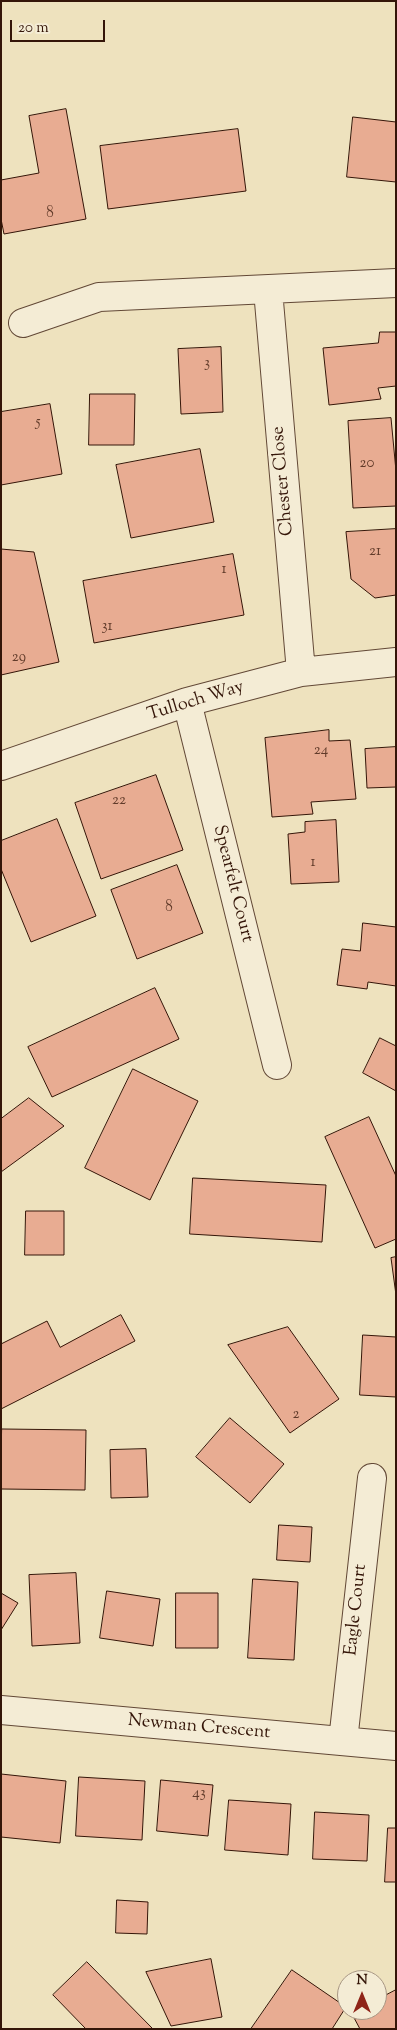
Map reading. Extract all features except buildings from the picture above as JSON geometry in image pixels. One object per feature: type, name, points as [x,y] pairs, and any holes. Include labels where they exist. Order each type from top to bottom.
[{"type":"street","points":[[24,323],[99,297],[396,283]]},
{"type":"street","name":"Chester Close","points":[[268,290],[300,672]]},
{"type":"street","name":"Tulloch Way","points":[[1,766],[187,702],[300,672],[396,662]]},
{"type":"street","name":"Spearfelt Court","points":[[187,702],[276,1066]]},
{"type":"street","name":"Eagle Court","points":[[343,1742],[372,1478]]},
{"type":"street","name":"Newman Crescent","points":[[1,1710],[396,1746]]}]
